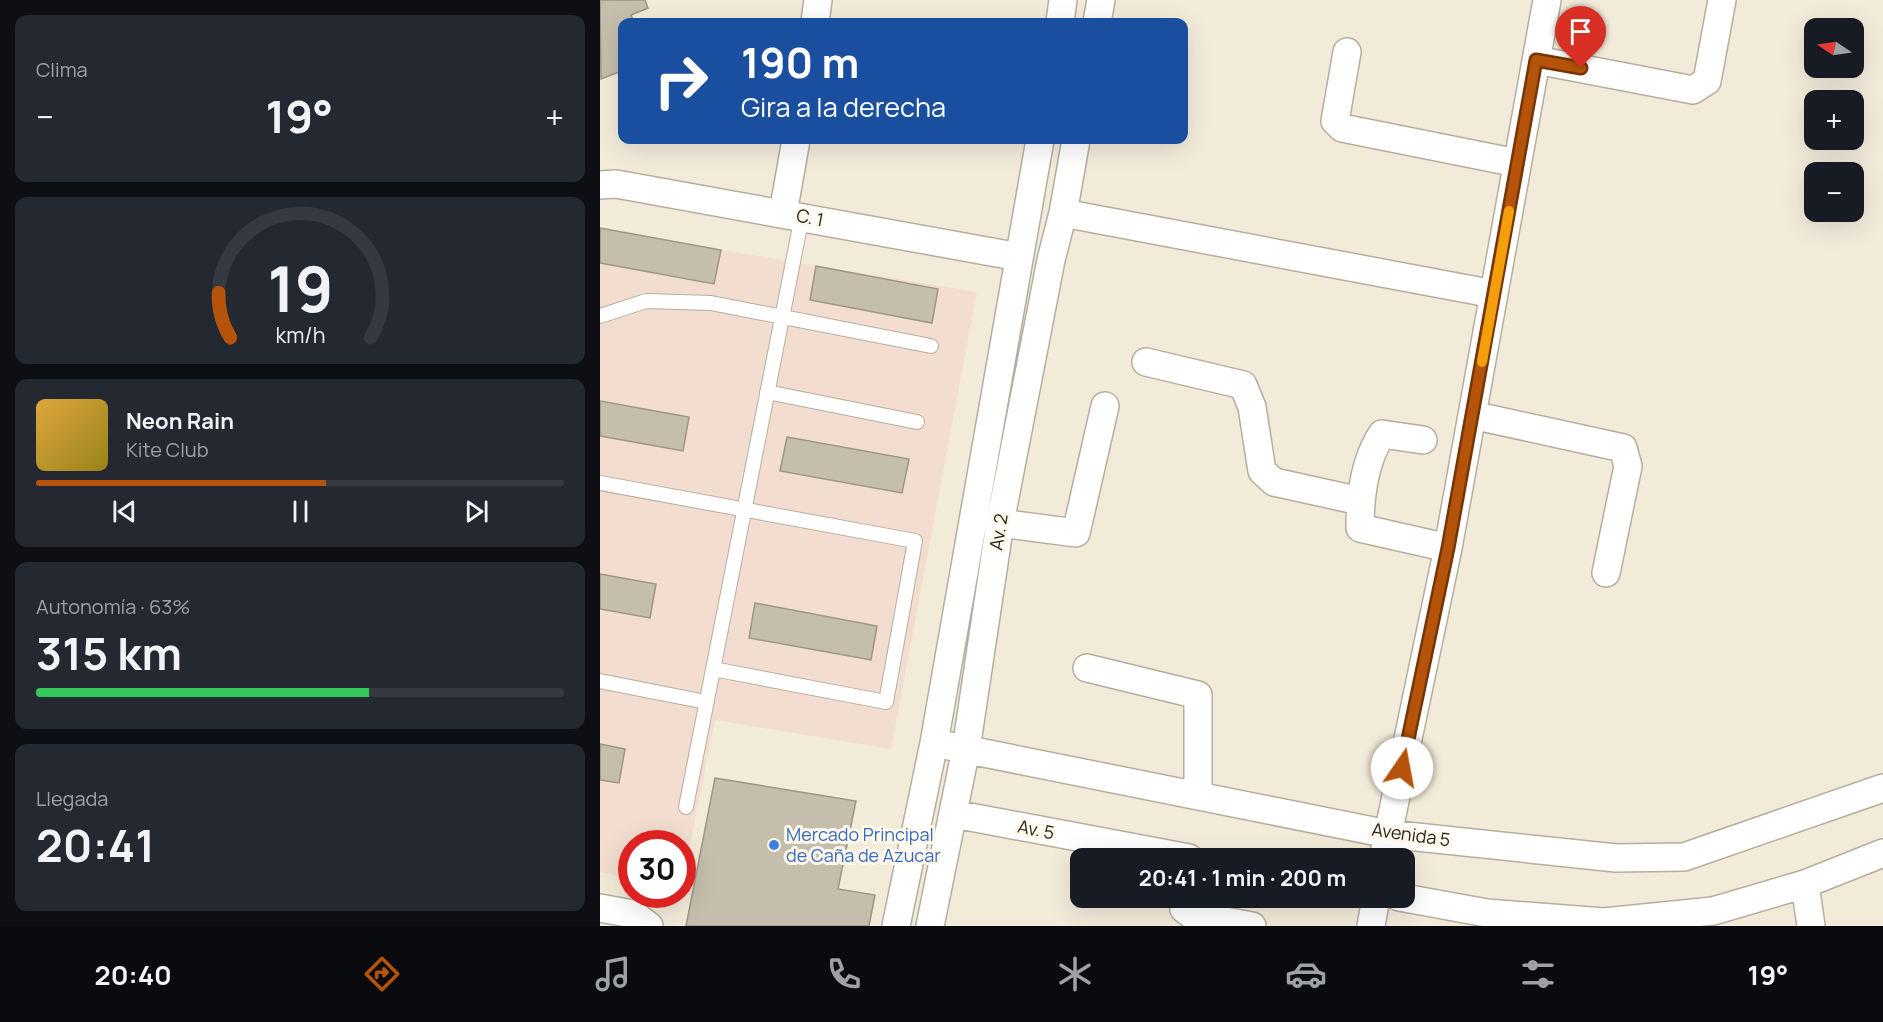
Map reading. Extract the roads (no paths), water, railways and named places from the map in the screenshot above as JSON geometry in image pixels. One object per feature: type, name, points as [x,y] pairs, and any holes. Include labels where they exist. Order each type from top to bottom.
[{"type":"street","points":[[816,18],[818,0]]},
{"type":"street","points":[[1061,18],[1064,0]]},
{"type":"street","points":[[1098,18],[1101,0]]},
{"type":"street","points":[[1385,846],[1448,548],[1547,0]]},
{"type":"street","points":[[1536,60],[1693,90],[1707,81],[1722,0]]},
{"type":"street","points":[[1347,52],[1335,121],[1342,128],[1517,163]]},
{"type":"street","points":[[793,214],[796,144]]},
{"type":"street","name":"Av. 2","points":[[896,926],[934,743],[1039,144]]},
{"type":"street","name":"Av. 2","points":[[930,926],[966,749],[1000,523],[1075,144]]},
{"type":"street","name":"C. 1","points":[[600,185],[616,183],[1019,257]]},
{"type":"street","points":[[1063,213],[1494,294]]},
{"type":"street","points":[[1146,362],[1243,384],[1252,407],[1262,471],[1274,482],[1360,501]]},
{"type":"street","points":[[1000,523],[1076,533],[1105,406]]},
{"type":"street","points":[[1472,415],[1623,448],[1628,466],[1606,573]]},
{"type":"street","points":[[1423,440],[1382,434],[1372,448],[1360,501],[1360,528],[1448,548]]},
{"type":"street","points":[[1087,668],[1198,695],[1198,795]]},
{"type":"street","name":"Avenida 5","points":[[934,743],[1198,795],[1385,846],[1616,858],[1684,857],[1883,788]]},
{"type":"street","name":"Av. 5","points":[[954,814],[1136,848]]},
{"type":"street","points":[[1415,900],[1487,914],[1604,922],[1713,911],[1805,884],[1883,853]]},
{"type":"street","points":[[1805,884],[1811,926]]},
{"type":"street","points":[[600,908],[633,914],[649,926]]},
{"type":"street","points":[[1184,908],[1192,915],[1252,926]]},
{"type":"street","points":[[1371,926],[1374,908]]},
{"type":"lane","points":[[686,807],[782,316],[793,214]]},
{"type":"lane","points":[[600,316],[646,301],[711,303],[931,346]]},
{"type":"lane","points":[[767,392],[917,422]]},
{"type":"lane","points":[[600,483],[915,541],[886,702],[712,669]]},
{"type":"lane","points":[[600,681],[706,702]]},
{"type":"place","name":"Mercado Principal de Caña de Azucar","points":[[774,845]]}]
